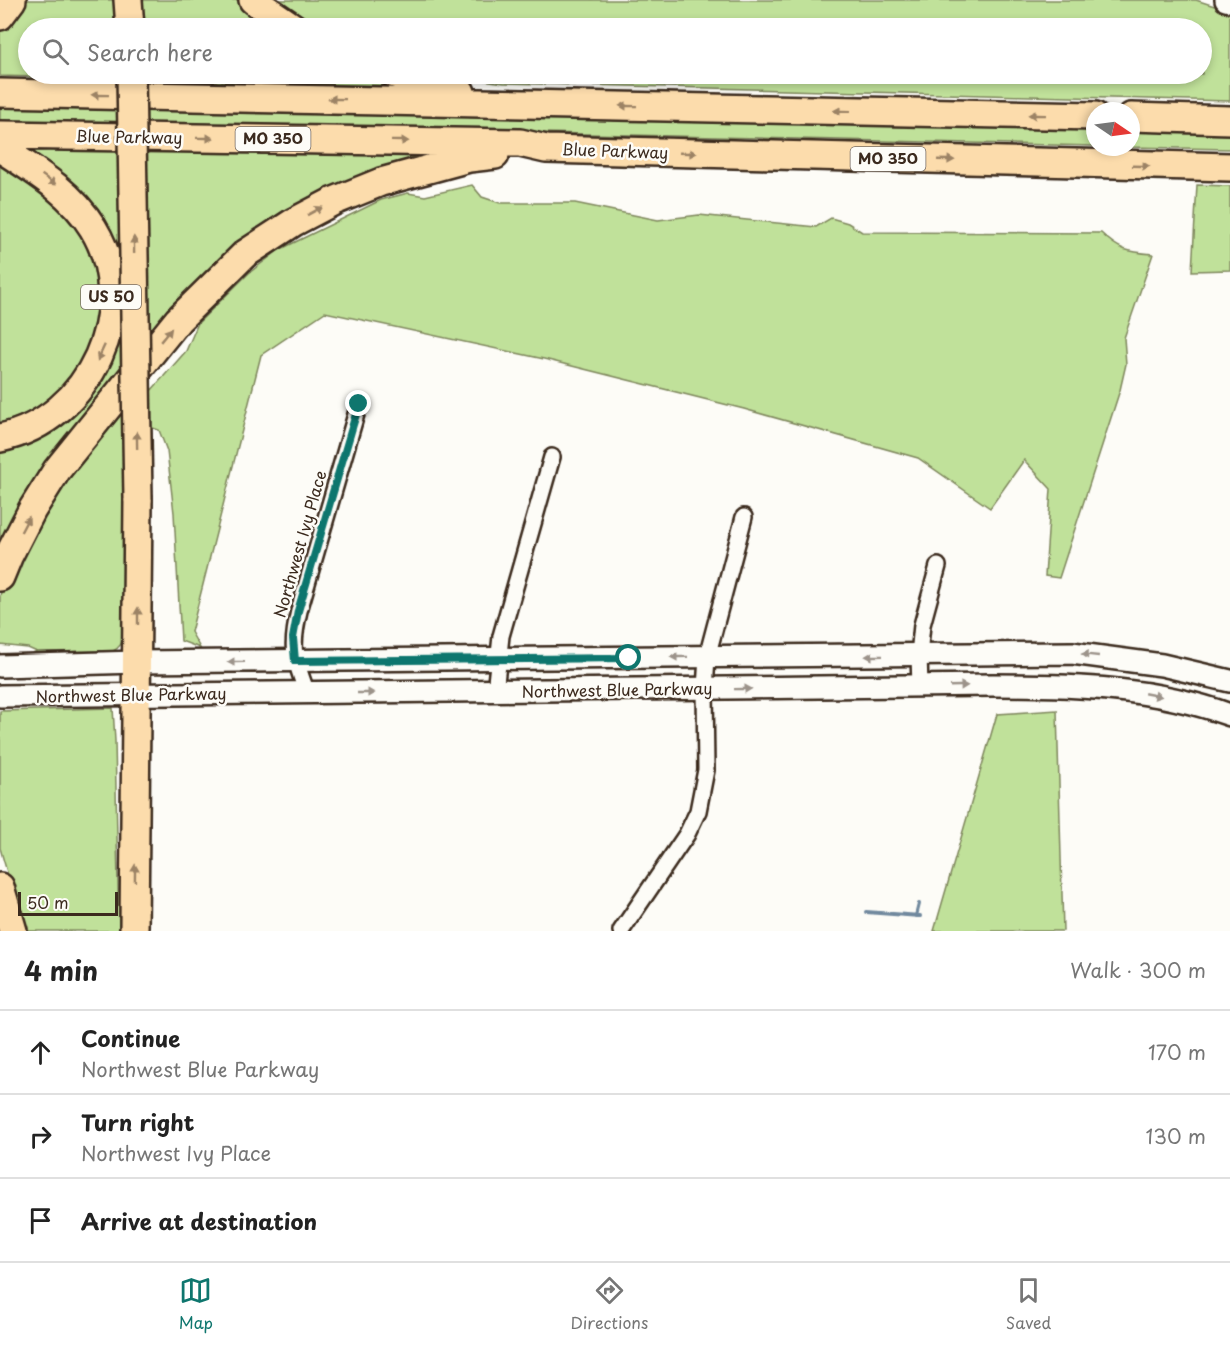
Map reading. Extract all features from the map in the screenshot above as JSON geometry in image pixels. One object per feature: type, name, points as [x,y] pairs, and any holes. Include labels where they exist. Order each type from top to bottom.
[{"type":"highway","points":[[0,16],[12,0]]},
{"type":"highway","points":[[128,0],[129,18]]},
{"type":"highway","points":[[254,0],[280,18]]},
{"type":"highway","points":[[131,84],[138,499],[134,931]]},
{"type":"highway","points":[[431,84],[500,103]]},
{"type":"highway","points":[[0,93],[1086,116]]},
{"type":"highway","points":[[1140,117],[1230,120]]},
{"type":"highway","name":"Blue Parkway","points":[[0,135],[520,143],[546,149],[1230,167]]},
{"type":"highway","name":"US 50","points":[[0,148],[56,185],[74,203],[93,229],[105,254],[109,273],[111,313],[106,342],[91,374],[71,399],[50,418],[0,438]]},
{"type":"highway","points":[[0,577],[32,510],[57,470],[178,320],[245,254],[294,222],[334,201],[381,182],[469,158],[546,149]]},
{"type":"highway","points":[[0,887],[13,931]]},
{"type":"street","name":"Northwest Ivy Place","points":[[307,693],[295,661],[293,638],[298,611],[359,404]]},
{"type":"street","points":[[495,692],[501,636],[552,458]]},
{"type":"street","points":[[621,931],[687,834],[698,811],[706,770],[707,657],[744,517]]},
{"type":"street","points":[[920,687],[919,655],[922,625],[938,566]]},
{"type":"street","name":"Northwest Blue Parkway","points":[[0,666],[138,662],[1072,653],[1162,665],[1230,681]]},
{"type":"street","name":"Northwest Blue Parkway","points":[[10,696],[993,685],[1107,688],[1176,699],[1230,714]]},
{"type":"green space","points":[[20,0],[247,0],[272,18],[18,18],[18,76],[0,76],[0,25]]},
{"type":"green space","points":[[272,0],[1196,0],[1230,11],[1230,101],[544,84],[1212,84],[1212,18],[300,18]]},
{"type":"green space","points":[[313,84],[396,84],[391,86]]},
{"type":"green space","points":[[0,103],[1086,130],[1086,146],[0,120]]},
{"type":"green space","points":[[1140,131],[1230,133],[1230,149],[1140,147]]},
{"type":"green space","points":[[109,148],[433,154],[249,241],[0,555],[0,444],[44,430],[119,293],[30,151]]},
{"type":"green space","points":[[0,162],[27,177],[75,222],[83,235],[92,259],[97,286],[97,312],[92,338],[82,361],[67,382],[48,400],[26,414],[0,423]]},
{"type":"green space","points":[[472,185],[482,197],[500,203],[575,203],[658,220],[699,215],[816,227],[831,218],[848,223],[862,232],[1101,233],[1125,250],[1153,254],[1124,338],[1126,364],[1120,390],[1059,578],[1045,576],[1051,489],[1024,460],[990,508],[918,458],[744,409],[544,359],[325,312],[261,355],[191,632],[200,648],[181,641],[174,513],[167,451],[159,430],[150,427],[150,392],[186,351],[198,323],[249,273],[279,250],[381,200],[408,193],[425,196]]},
{"type":"green space","points":[[1197,185],[1230,186],[1230,270],[1192,271]]},
{"type":"green space","points":[[127,393],[125,634],[122,642],[113,651],[37,652],[28,648],[0,645],[0,595],[37,513]]},
{"type":"green space","points":[[113,708],[119,931],[24,931],[0,848],[0,711]]},
{"type":"green space","points":[[1057,710],[1063,931],[934,931],[997,714]]},
{"type":"waterway","points":[[916,916],[919,904]]},
{"type":"waterway","points":[[866,912],[920,916]]},
{"type":"route","points":[[359,404],[298,611],[293,638],[295,661],[629,658]]}]
